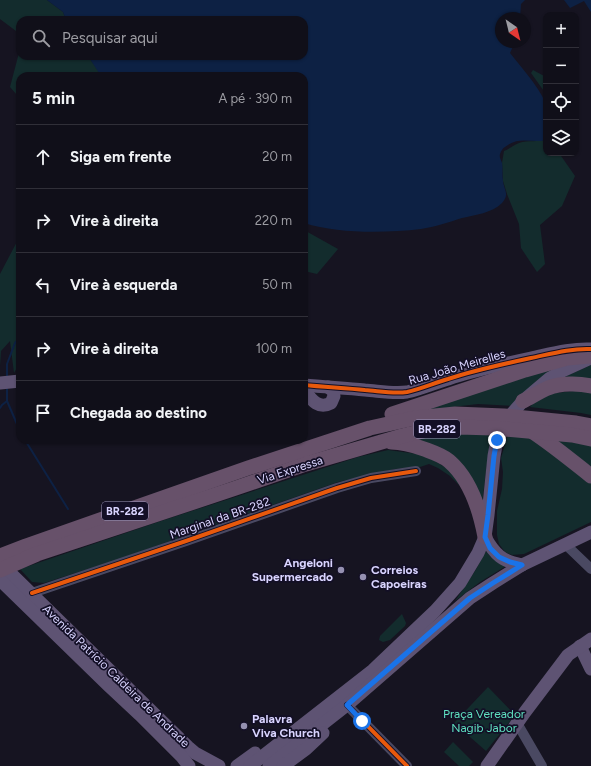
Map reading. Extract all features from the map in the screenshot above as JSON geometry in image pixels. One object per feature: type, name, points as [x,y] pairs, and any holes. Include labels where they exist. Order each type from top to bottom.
[{"type":"highway","points":[[320,445],[356,427],[525,370],[568,358],[591,357]]},
{"type":"highway","points":[[523,401],[549,387],[565,384],[583,384],[591,386]]},
{"type":"highway","name":"Via Expressa","points":[[0,570],[31,550],[248,468],[370,428],[415,418],[455,414],[494,422],[534,425],[576,423],[591,426]]},
{"type":"highway","name":"Via Expressa","points":[[0,556],[31,550],[218,494],[306,464],[382,442],[427,430],[494,422]]},
{"type":"highway","points":[[534,425],[547,441],[591,476]]},
{"type":"highway","name":"Via Expressa","points":[[534,425],[591,439]]},
{"type":"highway","points":[[382,442],[398,442],[416,446],[434,452],[448,460],[460,473],[474,497],[481,517],[485,537]]},
{"type":"main road","name":"Rua João Meirelles","points":[[308,385],[386,393],[405,392],[473,371],[518,360],[555,352],[591,349]]},
{"type":"main road","points":[[283,766],[306,749],[318,737],[342,704],[373,670],[435,611],[460,583],[478,553],[485,537],[497,440],[508,418],[523,401],[550,378],[591,357]]},
{"type":"main road","points":[[0,383],[16,382]]},
{"type":"main road","points":[[308,395],[313,402],[318,405],[325,406],[331,403],[334,396],[333,391],[328,387]]},
{"type":"main road","points":[[250,766],[342,704],[470,598],[522,565],[591,532]]},
{"type":"main road","points":[[485,537],[490,548],[499,557],[522,565]]},
{"type":"main road","name":"Avenida Patrício Caldeira de Andrade","points":[[0,563],[188,747],[195,753],[219,766]]},
{"type":"main road","name":"Avenida Patrício Caldeira de Andrade","points":[[2,586],[18,598],[140,715],[189,766]]},
{"type":"main road","points":[[18,598],[32,593]]},
{"type":"main road","points":[[487,766],[568,655],[591,639]]},
{"type":"main road","points":[[580,646],[591,669]]},
{"type":"main road","points":[[236,766],[306,717],[342,704]]},
{"type":"main road","points":[[268,766],[312,724]]},
{"type":"street","name":"Marginal da BR-282","points":[[32,593],[337,488],[371,478],[416,471]]},
{"type":"street","points":[[565,544],[591,569]]},
{"type":"street","points":[[342,704],[407,766]]},
{"type":"street","points":[[517,724],[542,766]]},
{"type":"green space","points":[[0,0],[47,0],[63,12],[64,16],[16,16],[16,31],[0,19]]},
{"type":"green space","points":[[17,60],[91,60],[99,72],[16,72],[16,94],[10,87]]},
{"type":"green space","points":[[533,70],[543,75],[543,90],[531,73]]},
{"type":"green space","points":[[543,140],[543,156],[561,156],[575,176],[562,206],[540,225],[545,264],[537,272],[521,248],[519,224],[503,181],[502,163],[504,151],[519,143]]},
{"type":"green space","points":[[308,232],[338,249],[317,274],[308,272]]},
{"type":"green space","points":[[16,244],[16,369],[14,373],[10,341],[1,351],[0,366],[0,274]]},
{"type":"green space","points":[[566,362],[513,406],[478,404],[417,412]]},
{"type":"green space","points":[[591,365],[591,381],[555,381]]},
{"type":"green space","points":[[591,389],[591,415],[530,407],[537,399],[547,394]]},
{"type":"green space","points":[[442,433],[493,434],[487,463],[482,504],[473,482],[407,438]]},
{"type":"green space","points":[[508,434],[526,437],[541,444],[591,481],[591,522],[524,554],[512,555],[505,552],[499,544],[497,535],[497,511],[502,489],[503,472],[501,458]]},
{"type":"green space","points":[[551,439],[591,445],[591,471]]},
{"type":"green space","points":[[388,450],[425,455],[448,469],[464,490],[450,476],[429,464],[420,467],[395,469],[338,482],[119,559],[44,583],[32,582],[20,569],[158,522],[358,457]]},
{"type":"green space","points":[[486,551],[495,560],[506,566],[480,582],[455,601],[475,571]]},
{"type":"green space","points":[[402,614],[406,623],[405,626],[390,640],[383,642],[379,640],[380,636]]},
{"type":"green space","name":"Praça Vereador Nagib Jabor","points":[[488,687],[515,715],[486,751],[454,723]]},
{"type":"green space","points":[[453,742],[473,762],[469,766],[459,766],[444,752]]},
{"type":"water","points":[[47,0],[525,0],[521,4],[520,12],[495,12],[495,48],[512,48],[510,53],[525,71],[543,97],[543,141],[516,141],[504,147],[500,153],[500,157],[506,197],[498,206],[478,215],[426,228],[407,230],[362,232],[317,227],[308,224],[308,72],[98,72],[91,60],[308,60],[308,16],[64,16],[63,12]]},
{"type":"water","points":[[564,0],[591,0],[591,12],[584,1],[570,8]]},
{"type":"waterway","points":[[7,378],[7,364],[16,342]]},
{"type":"waterway","points":[[0,408],[7,401],[7,386]]},
{"type":"waterway","points":[[7,401],[16,422]]},
{"type":"waterway","points":[[27,444],[68,509]]},
{"type":"cycle path","points":[[308,385],[402,393],[500,365],[576,349],[591,349]]},
{"type":"cycle path","points":[[32,593],[337,488],[371,478],[416,471]]},
{"type":"cycle path","points":[[347,705],[407,766]]},
{"type":"place","name":"Angeloni Supermercado","points":[[341,570]]},
{"type":"place","name":"Correios Capoeiras","points":[[363,577]]},
{"type":"place","name":"Palavra Viva Church","points":[[244,726]]},
{"type":"route","points":[[362,721],[347,705],[470,598],[522,565],[499,557],[490,548],[485,537],[497,440]]}]
